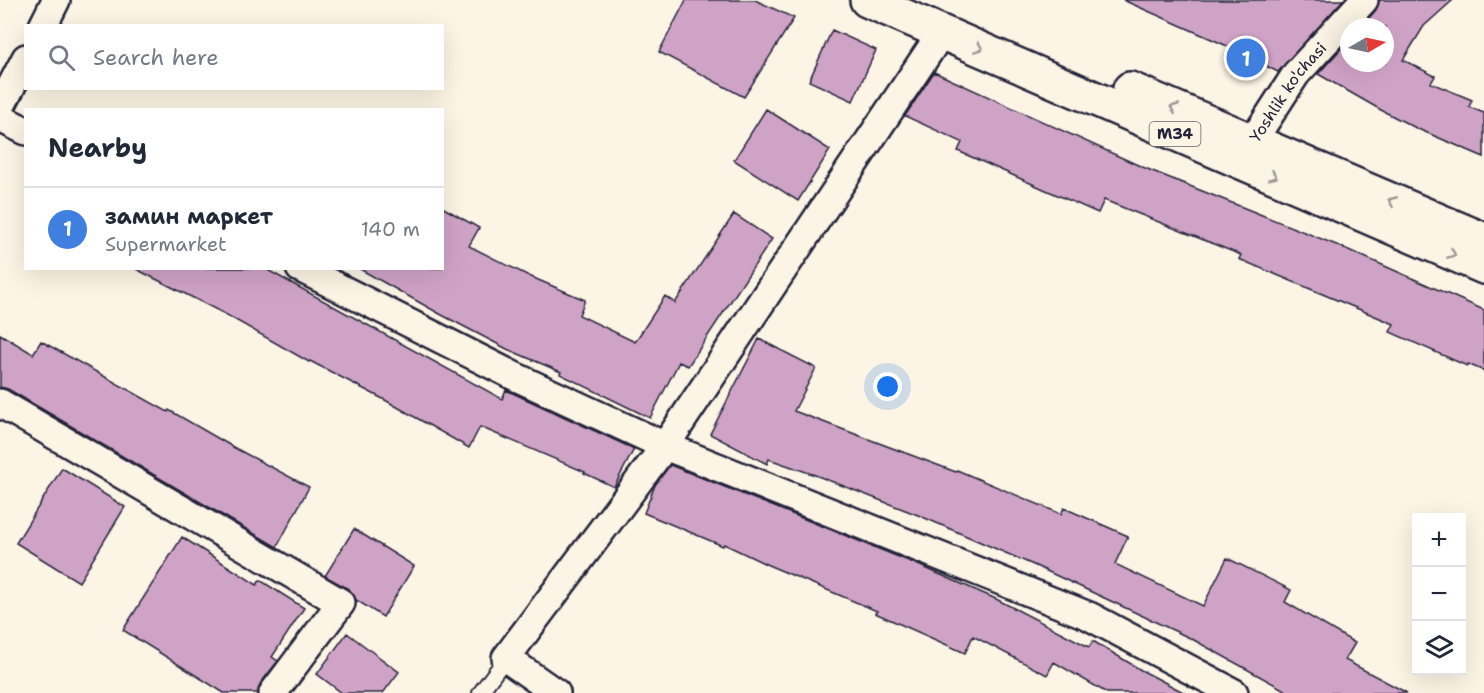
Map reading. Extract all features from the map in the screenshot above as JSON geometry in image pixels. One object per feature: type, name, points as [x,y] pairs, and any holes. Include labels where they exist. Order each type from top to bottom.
[{"type":"main road","name":"M34","points":[[867,0],[942,32],[1248,152],[1484,240]]},
{"type":"main road","name":"M34","points":[[922,0],[1248,152],[1484,267]]},
{"type":"street","points":[[44,24],[56,0]]},
{"type":"street","name":"Yoshlik ko'chasi","points":[[1248,152],[1296,74],[1364,0]]},
{"type":"street","points":[[556,693],[506,658],[665,446],[942,32]]},
{"type":"street","points":[[0,108],[24,62]]},
{"type":"street","points":[[0,118],[24,130]]},
{"type":"street","points":[[304,270],[514,376],[665,446],[1089,616],[1234,693]]},
{"type":"street","points":[[0,403],[341,603],[273,693]]},
{"type":"lane","points":[[480,693],[506,658]]},
{"type":"building","points":[[686,0],[755,0],[794,18],[744,97],[659,52]]},
{"type":"building","points":[[1123,0],[1343,0],[1278,72],[1225,45]]},
{"type":"building","points":[[1379,0],[1453,0],[1424,26],[1403,60],[1435,76],[1431,83],[1472,100],[1469,107],[1484,113],[1484,157],[1418,129],[1318,74],[1340,50],[1340,72],[1394,72],[1394,18],[1369,18],[1376,10]]},
{"type":"building","points":[[832,30],[876,50],[853,101],[809,81]]},
{"type":"building","points":[[934,72],[1140,166],[1344,248],[1484,310],[1484,371],[1468,364],[1467,366],[1390,332],[1394,324],[1239,259],[1241,255],[1104,200],[1098,213],[958,151],[962,142],[905,116]]},
{"type":"building","points":[[766,109],[830,150],[798,201],[734,160]]},
{"type":"building","points":[[444,208],[479,228],[469,246],[529,276],[585,300],[579,315],[635,342],[665,296],[675,303],[734,214],[772,239],[688,366],[679,362],[650,418],[440,314],[362,270],[444,270]]},
{"type":"building","points":[[138,270],[268,270],[502,399],[506,390],[634,449],[614,487],[585,472],[480,427],[469,448],[225,314]]},
{"type":"building","points":[[0,334],[33,354],[41,341],[309,487],[277,547],[8,389],[0,387]]},
{"type":"building","points":[[759,339],[816,368],[794,411],[956,472],[957,470],[1061,514],[1064,508],[1128,536],[1115,564],[1203,606],[1227,558],[1291,590],[1285,602],[1355,643],[1345,660],[1407,693],[1290,693],[1192,639],[1038,567],[918,515],[815,475],[769,459],[767,464],[710,434]]},
{"type":"building","points":[[670,465],[916,564],[996,599],[1089,647],[1093,641],[1185,693],[1107,693],[1054,662],[1047,675],[973,636],[965,653],[875,613],[877,611],[724,544],[723,546],[644,513],[655,485]]},
{"type":"building","points":[[62,468],[125,507],[79,582],[16,543]]},
{"type":"building","points":[[354,529],[414,566],[383,617],[356,600],[349,589],[325,576]]},
{"type":"building","points":[[182,537],[257,585],[260,580],[304,608],[272,657],[278,661],[260,684],[258,693],[224,693],[123,630]]},
{"type":"building","points":[[347,633],[399,672],[383,693],[342,693],[317,674]]},
{"type":"place","name":"замин маркет","points":[[1246,58]]}]
